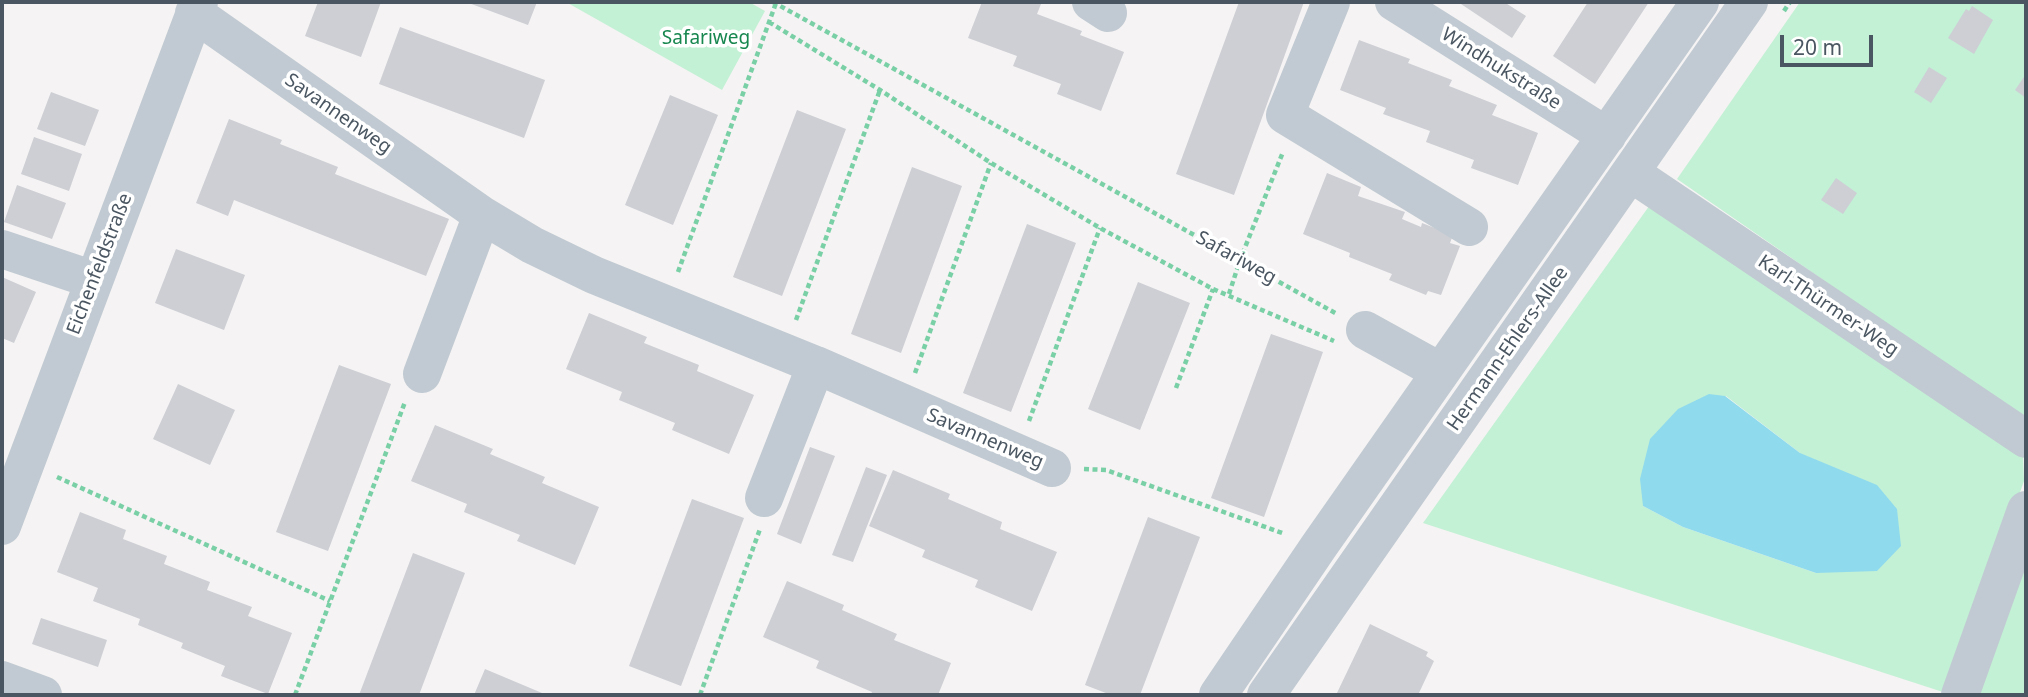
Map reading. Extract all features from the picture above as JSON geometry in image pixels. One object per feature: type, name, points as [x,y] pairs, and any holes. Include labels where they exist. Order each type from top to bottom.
[{"type":"street","points":[[1331,2],[1285,115],[1469,227]]},
{"type":"street","name":"Windhukstraße","points":[[1394,2],[1607,136]]},
{"type":"street","points":[[1218,695],[1319,546],[1700,2]]},
{"type":"street","name":"Hermann-Ehlers-Allee","points":[[1266,695],[1749,2]]},
{"type":"street","name":"Savannenweg","points":[[196,7],[482,215],[532,245],[594,275],[800,359],[1052,468]]},
{"type":"street","name":"Eichenfeldstraße","points":[[2,526],[196,7]]},
{"type":"street","name":"Karl-Thürmer-Weg","points":[[1631,173],[2026,439]]},
{"type":"street","points":[[422,374],[482,215]]},
{"type":"street","points":[[2,249],[94,280]]},
{"type":"street","points":[[1354,337],[1441,372]]},
{"type":"street","points":[[764,498],[800,359]]},
{"type":"street","points":[[1960,695],[2026,510]]},
{"type":"street","points":[[2,680],[43,695]]},
{"type":"path","points":[[667,305],[774,3]]},
{"type":"path","name":"Safariweg","points":[[774,3],[1240,260],[1354,337]]},
{"type":"path","name":"Safariweg","points":[[769,22],[880,90],[991,163],[1100,228],[1213,289],[1354,337]]},
{"type":"path","points":[[800,359],[880,90]]},
{"type":"path","points":[[1229,294],[1295,122]]},
{"type":"path","points":[[903,403],[991,163]]},
{"type":"path","points":[[1018,453],[1100,228]]},
{"type":"path","points":[[1176,388],[1213,289]]},
{"type":"path","points":[[295,695],[407,397],[422,374]]},
{"type":"path","points":[[26,463],[330,601]]},
{"type":"path","name":"Savannenweg","points":[[1052,468],[1106,470],[1319,546]]},
{"type":"path","points":[[700,695],[766,514],[764,498]]},
{"type":"green space","name":"Safariweg","points":[[566,2],[749,2],[765,11],[722,90]]},
{"type":"green space","points":[[1800,2],[2026,2],[2026,420],[1677,179]]},
{"type":"green space","points":[[1652,202],[2023,454],[2024,481],[1949,694],[1423,523]],"holes":[[[1726,396],[1800,453],[1816,573],[1683,527],[1643,506]]]},
{"type":"green space","points":[[2026,551],[2026,695],[1978,695]]},
{"type":"water","points":[[1709,394],[1725,396],[1800,453],[1877,485],[1897,509],[1901,546],[1877,571],[1816,573],[1683,527],[1643,506],[1640,479],[1650,439],[1678,409]]},
{"type":"building","points":[[318,2],[381,2],[361,57],[305,36]]},
{"type":"building","points":[[466,2],[537,2],[528,25]]},
{"type":"building","points":[[982,2],[1036,2],[1041,4],[1037,14],[1082,31],[1080,35],[1124,52],[1101,111],[1057,94],[1061,84],[1013,66],[1017,56],[968,38]]},
{"type":"building","points":[[1239,2],[1304,2],[1234,195],[1176,174]]},
{"type":"building","points":[[1458,2],[1504,2],[1526,16],[1512,38]]},
{"type":"building","points":[[1588,2],[1649,2],[1595,84],[1553,56]]},
{"type":"building","points":[[1972,6],[1993,20],[1974,54],[1948,38],[1966,9],[1969,11]]},
{"type":"building","points":[[400,27],[545,80],[524,138],[379,84]]},
{"type":"building","points":[[1359,40],[1410,59],[1408,63],[1452,80],[1449,86],[1497,105],[1492,115],[1538,133],[1518,185],[1471,168],[1474,160],[1426,142],[1430,131],[1383,114],[1386,108],[1340,90]]},
{"type":"building","points":[[1929,67],[1947,78],[1931,103],[1914,92]]},
{"type":"building","points":[[2026,74],[2026,98],[2015,90]]},
{"type":"building","points":[[51,92],[99,110],[85,146],[37,129]]},
{"type":"building","points":[[670,95],[718,115],[673,225],[625,205]]},
{"type":"building","points":[[797,110],[846,129],[782,296],[733,277]]},
{"type":"building","points":[[229,119],[282,140],[280,144],[338,167],[335,174],[449,219],[426,276],[234,200],[228,216],[196,203]]},
{"type":"building","points":[[34,137],[82,154],[69,191],[21,174]]},
{"type":"building","points":[[912,167],[962,186],[901,353],[851,334]]},
{"type":"building","points":[[1327,173],[1361,187],[1358,196],[1405,212],[1402,219],[1421,227],[1422,223],[1453,235],[1450,243],[1460,246],[1441,295],[1428,291],[1426,295],[1389,280],[1392,274],[1349,257],[1350,253],[1303,234]]},
{"type":"building","points":[[1836,178],[1857,193],[1843,214],[1821,200]]},
{"type":"building","points":[[17,185],[66,203],[52,239],[4,222]]},
{"type":"building","points":[[1027,224],[1076,243],[1011,412],[963,393]]},
{"type":"building","points":[[176,249],[245,275],[224,330],[155,303]]},
{"type":"building","points":[[2,277],[36,292],[14,343],[2,338]]},
{"type":"building","points":[[1138,282],[1190,303],[1140,430],[1088,409]]},
{"type":"building","points":[[589,313],[647,337],[644,343],[699,365],[697,371],[754,395],[729,454],[672,430],[675,423],[619,400],[622,392],[566,369]]},
{"type":"building","points":[[1271,334],[1323,352],[1264,517],[1211,498]]},
{"type":"building","points":[[339,365],[391,384],[328,551],[276,532]]},
{"type":"building","points":[[178,384],[235,410],[210,465],[153,439]]},
{"type":"building","points":[[435,425],[493,449],[490,454],[545,477],[542,483],[599,507],[575,565],[517,541],[520,535],[464,512],[467,504],[411,481]]},
{"type":"building","points":[[810,447],[835,456],[801,544],[777,534]]},
{"type":"building","points":[[866,467],[887,475],[853,562],[832,555]]},
{"type":"building","points":[[893,470],[950,494],[948,499],[1002,522],[1000,529],[1057,552],[1032,611],[975,587],[978,580],[922,557],[925,550],[869,526]]},
{"type":"building","points":[[692,499],[744,518],[681,686],[629,666]]},
{"type":"building","points":[[80,512],[126,530],[123,539],[167,556],[164,564],[210,582],[207,590],[252,607],[248,616],[292,633],[268,694],[221,676],[225,666],[181,648],[183,643],[138,625],[140,619],[93,601],[98,588],[57,572]]},
{"type":"building","points":[[1148,517],[1200,537],[1140,695],[1111,695],[1085,685]]},
{"type":"building","points":[[413,553],[465,573],[419,695],[359,695]]},
{"type":"building","points":[[787,581],[844,605],[842,610],[897,634],[894,640],[951,663],[938,695],[871,695],[872,692],[816,668],[819,661],[763,637]]},
{"type":"building","points":[[41,618],[107,640],[98,667],[32,644]]},
{"type":"building","points":[[1370,624],[1428,652],[1426,656],[1434,661],[1418,695],[1336,695]]},
{"type":"building","points":[[485,669],[542,693],[474,695]]}]
